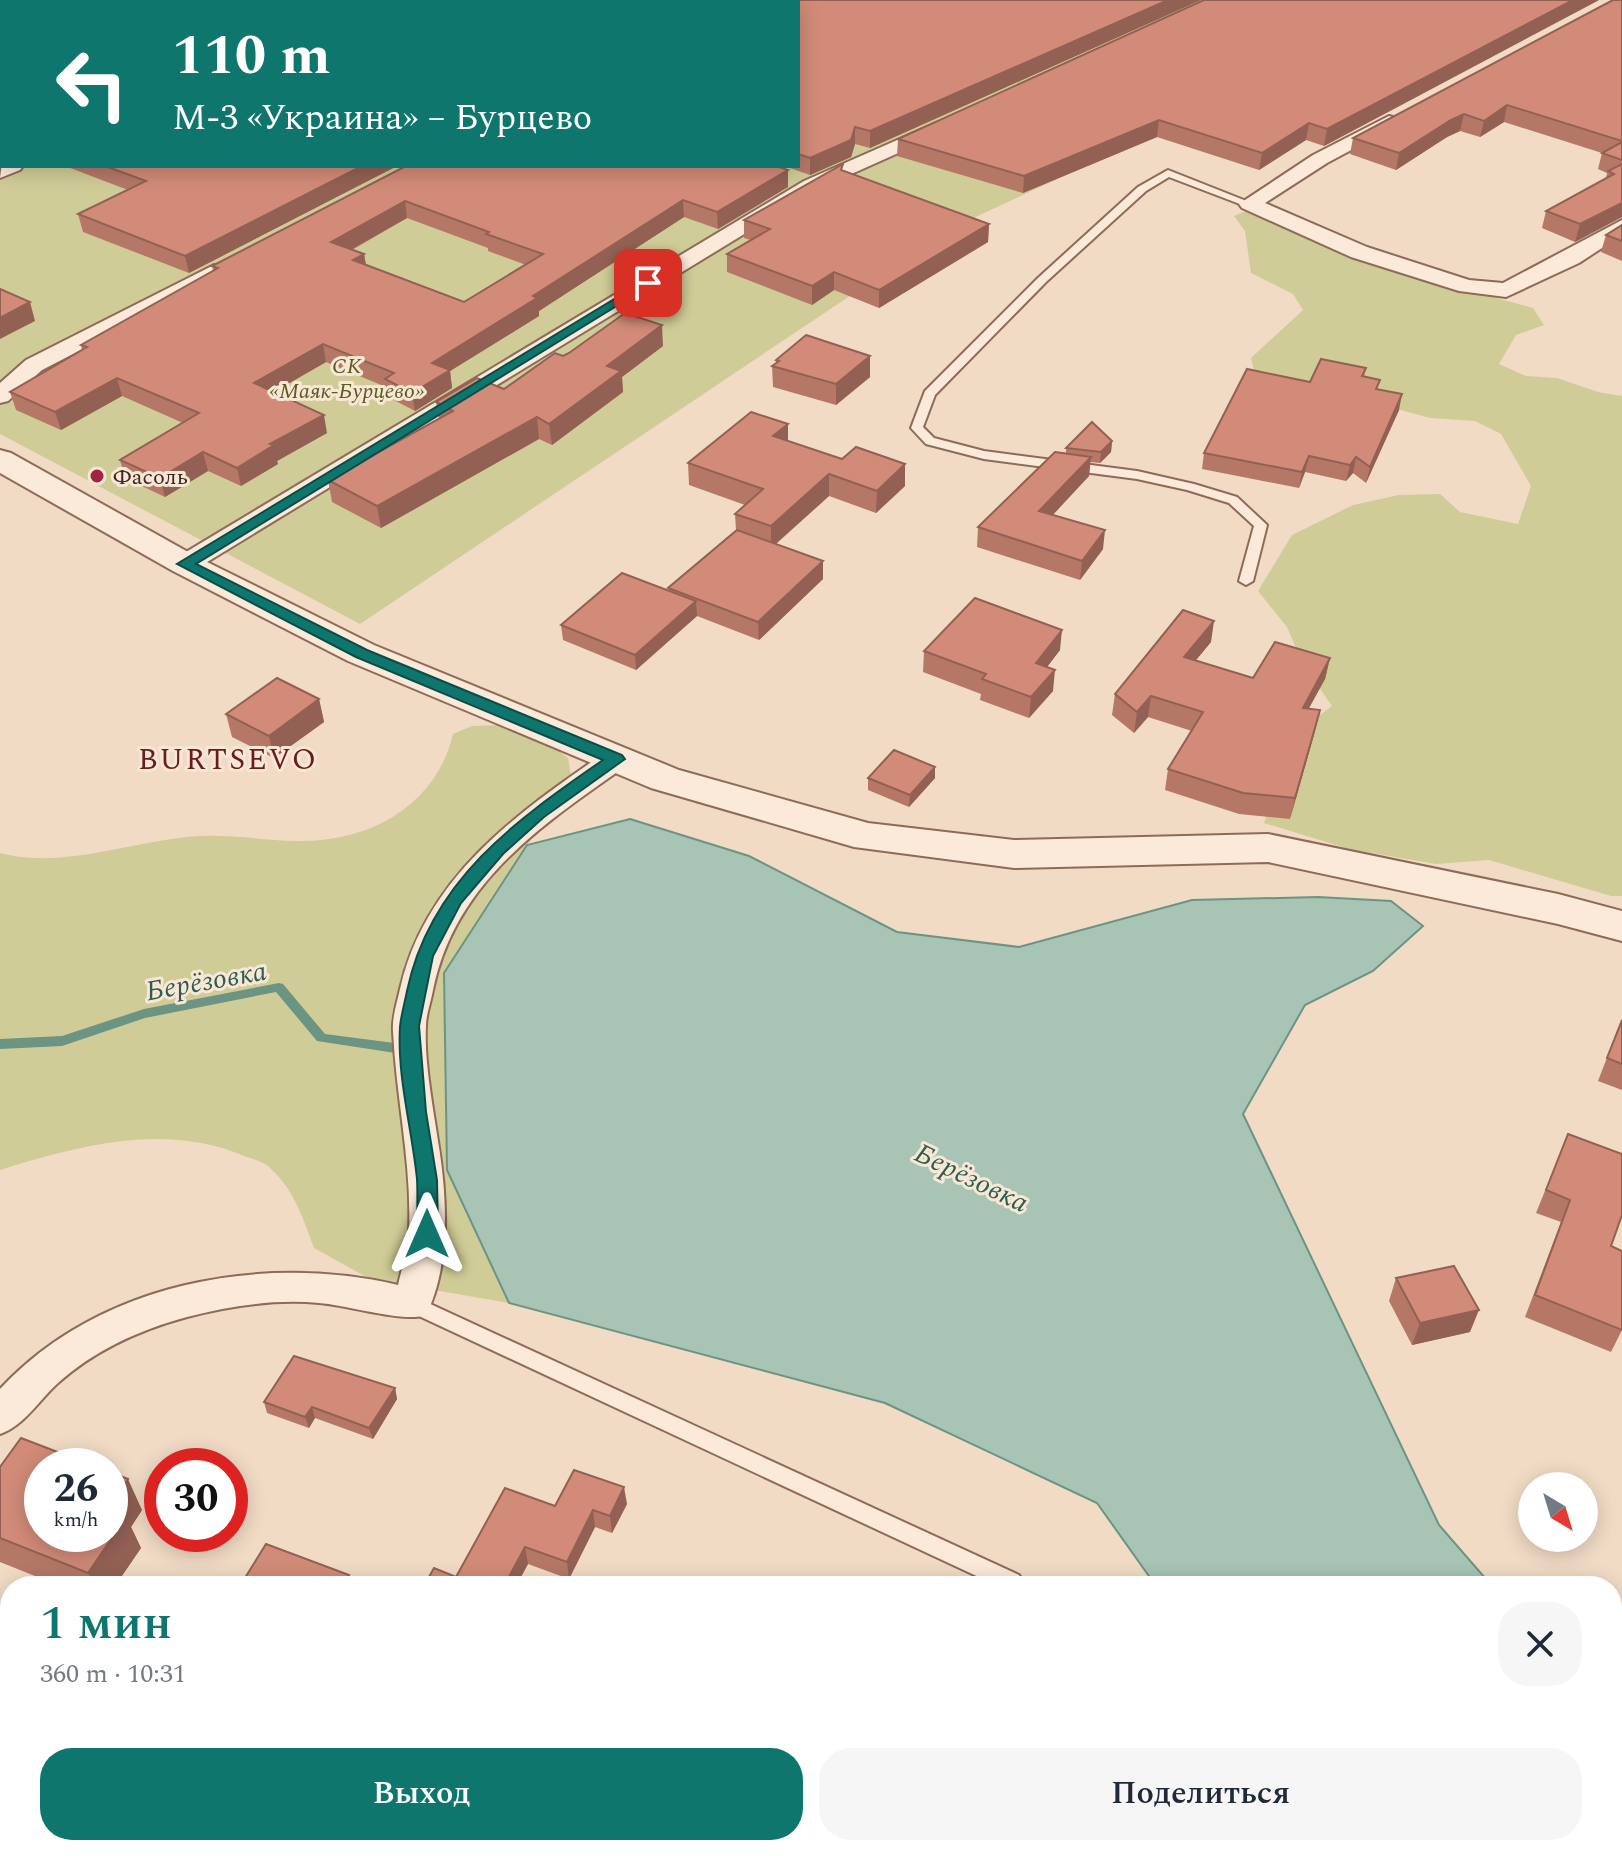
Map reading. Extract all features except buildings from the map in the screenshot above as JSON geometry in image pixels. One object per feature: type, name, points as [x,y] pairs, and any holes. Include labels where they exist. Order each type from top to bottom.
[{"type":"street","points":[[1249,204],[1320,159],[1401,116]]},
{"type":"street","points":[[185,564],[811,185],[953,121]]},
{"type":"street","points":[[783,175],[811,185]]},
{"type":"street","points":[[1249,204],[1359,252],[1467,286],[1506,290],[1571,258],[1622,226]]},
{"type":"street","points":[[0,396],[34,365],[227,266]]},
{"type":"street","points":[[0,460],[185,564],[361,653],[665,779],[868,837],[1014,854],[1268,848],[1558,909],[1622,926]]},
{"type":"street","points":[[0,1417],[24,1387],[95,1335],[185,1301],[275,1287],[345,1289],[413,1304],[427,1234],[427,1180],[416,1112],[409,1026],[424,956],[454,900],[496,850],[538,813],[616,759]]},
{"type":"lane","points":[[1246,581],[1261,525],[1233,500],[1137,475],[984,455],[930,441],[917,428],[929,394],[1042,280],[1142,189],[1168,173],[1249,204]]},
{"type":"lane","points":[[413,1304],[999,1576]]},
{"type":"green space","name":"СК «Маяк-Бурцево»","points":[[800,0],[1440,0],[950,229],[360,624],[0,434],[0,168],[800,168]]},
{"type":"green space","points":[[1246,211],[1418,277],[1533,308],[1544,325],[1516,335],[1499,364],[1526,376],[1557,378],[1598,392],[1622,396],[1622,896],[1611,896],[1489,860],[1436,864],[1349,849],[1264,823],[1292,735],[1332,706],[1303,664],[1287,627],[1258,591],[1292,535],[1353,505],[1399,495],[1440,494],[1460,512],[1518,524],[1531,486],[1501,434],[1475,421],[1430,418],[1313,381],[1255,376],[1251,358],[1303,310],[1293,294],[1251,273],[1245,231],[1234,216]]},
{"type":"green space","points":[[501,725],[547,743],[568,758],[571,775],[565,796],[527,845],[444,973],[447,1170],[509,1303],[370,1279],[314,1248],[292,1196],[268,1167],[214,1146],[183,1140],[122,1141],[60,1153],[0,1170],[0,853],[22,857],[69,857],[187,837],[228,836],[296,841],[348,835],[395,816],[415,800],[444,760],[453,734],[472,726]]},
{"type":"water","points":[[630,819],[749,856],[897,932],[1019,947],[1192,900],[1318,897],[1391,901],[1423,926],[1373,971],[1305,1005],[1243,1114],[1439,1525],[1483,1576],[1149,1576],[1097,1503],[885,1403],[509,1303],[447,1170],[444,973],[527,845]]},
{"type":"waterway","name":"Берёзовка","points":[[0,1044],[62,1041],[144,1014],[279,987],[321,1038],[402,1049]]},
{"type":"place","name":"Фасоль","points":[[97,476]]},
{"type":"district","name":"BURTSEVO","points":[[228,759]]},
{"type":"route","points":[[427,1234],[427,1180],[416,1112],[409,1026],[424,956],[454,900],[496,850],[538,813],[616,759],[361,653],[185,564],[648,283]]}]
